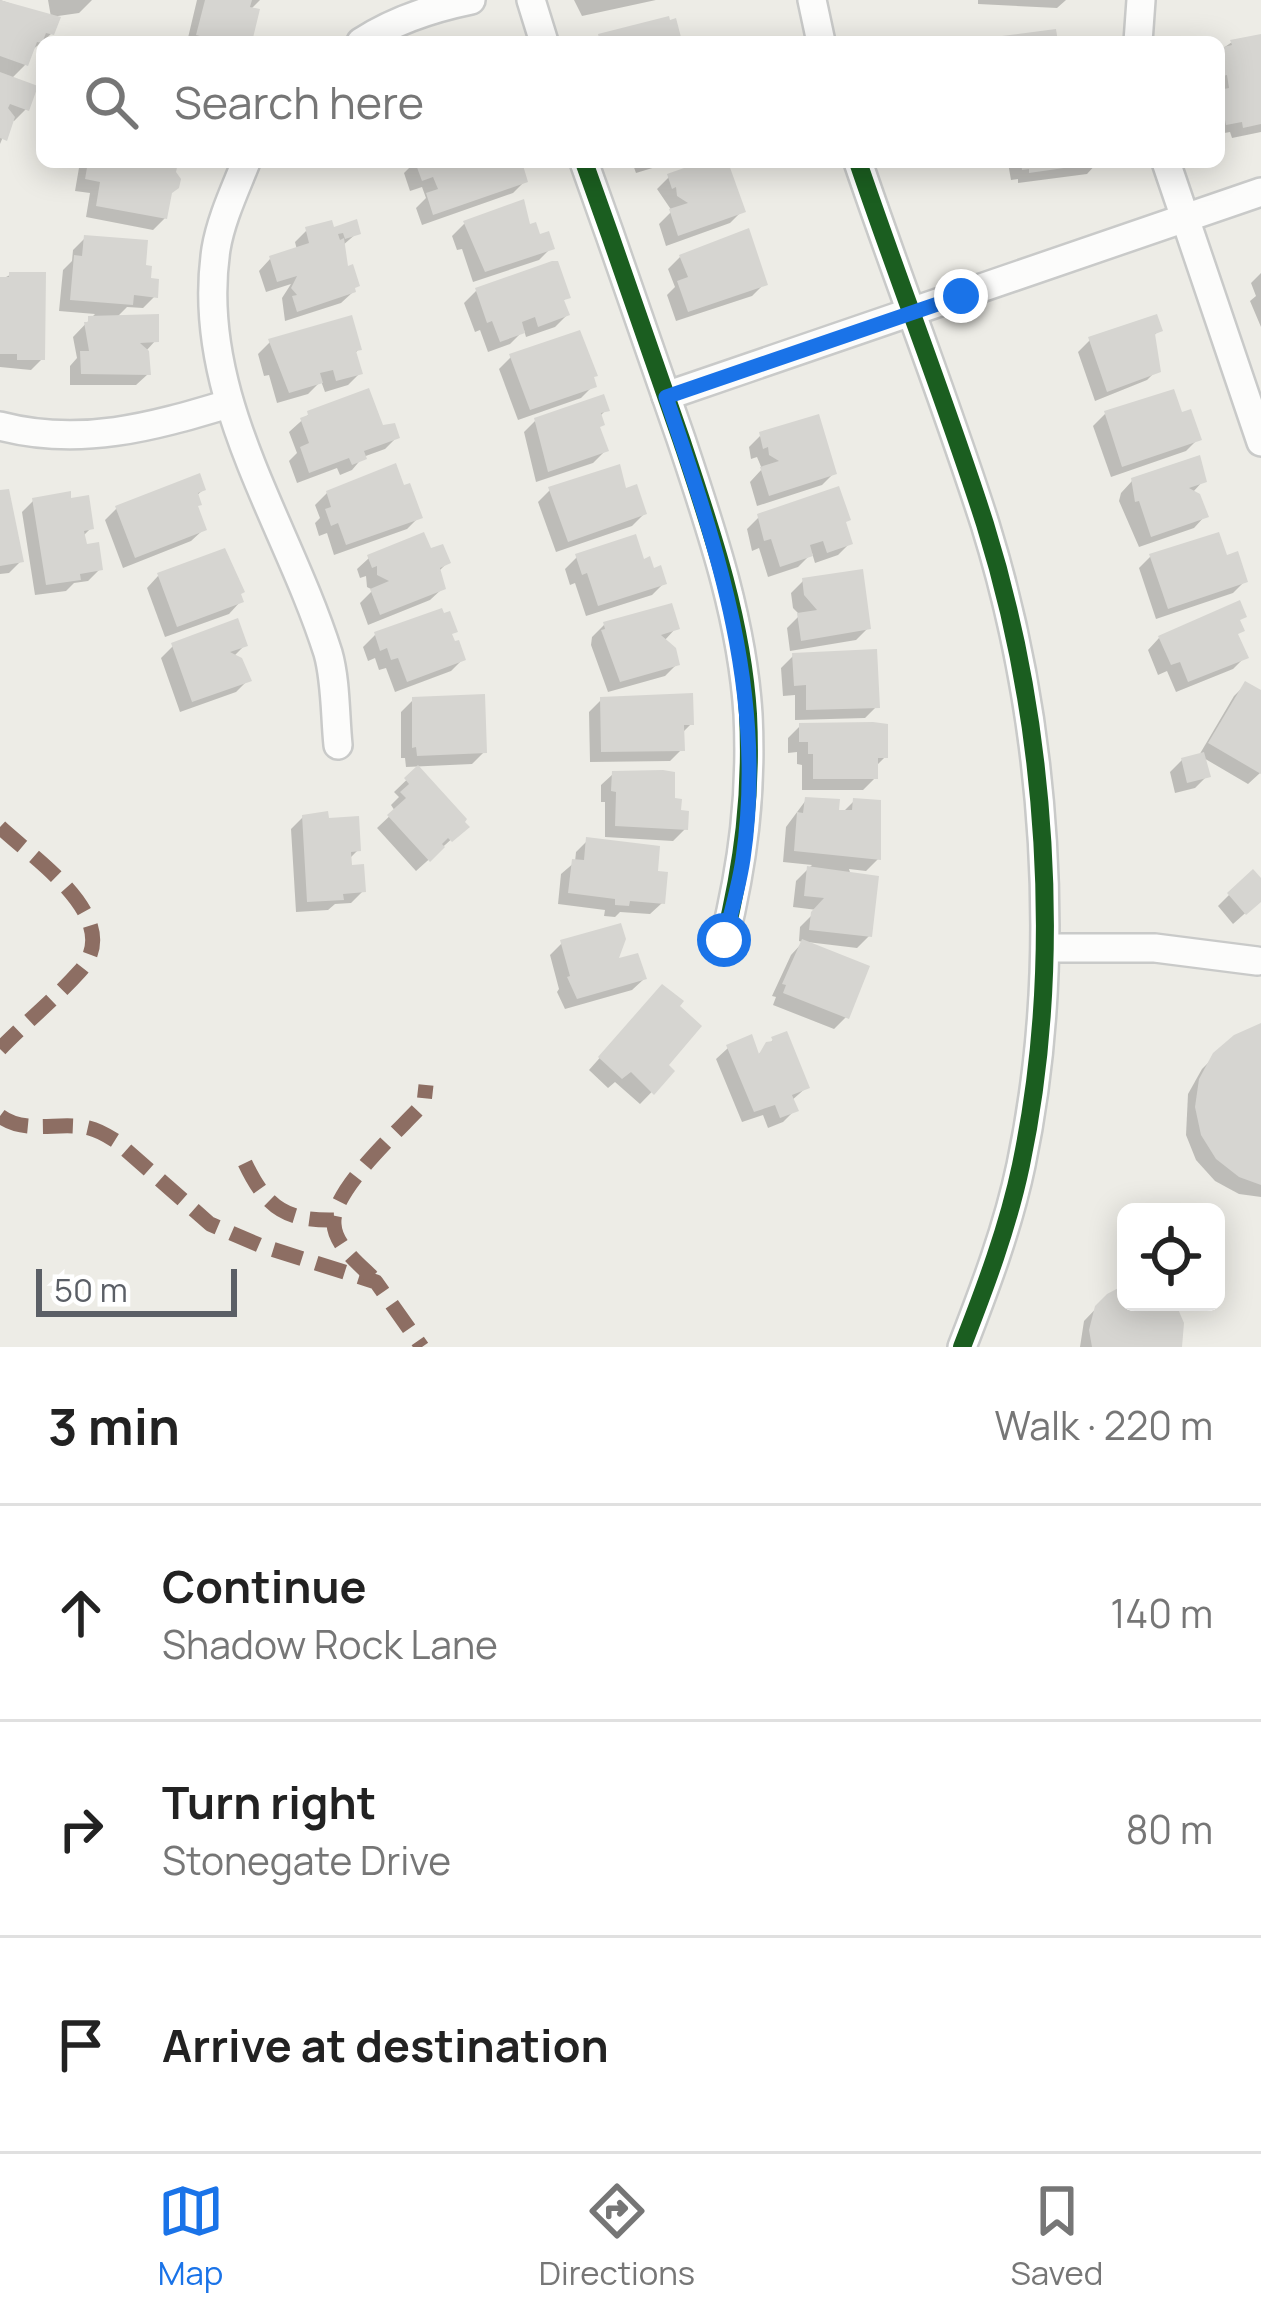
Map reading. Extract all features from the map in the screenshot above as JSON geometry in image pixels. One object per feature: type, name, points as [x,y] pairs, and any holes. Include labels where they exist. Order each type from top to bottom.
[{"type":"street","points":[[370,36],[433,8],[471,0]]},
{"type":"street","points":[[531,0],[542,36]]},
{"type":"street","points":[[812,0],[820,36]]},
{"type":"street","points":[[1138,36],[1141,0]]},
{"type":"street","points":[[244,168],[228,206],[215,272],[217,349],[228,404],[329,657],[338,745]]},
{"type":"street","points":[[586,168],[713,535],[733,611],[748,712],[749,790],[743,861],[724,940]]},
{"type":"street","points":[[860,168],[985,525],[1017,649],[1036,765],[1045,948],[1037,1045],[1021,1164],[989,1278],[962,1347]]},
{"type":"street","points":[[1168,168],[1261,442]]},
{"type":"street","points":[[666,397],[1261,192]]},
{"type":"street","points":[[0,426],[69,436],[108,434],[228,404]]},
{"type":"street","points":[[1045,948],[1155,948],[1257,961]]},
{"type":"building","points":[[0,0],[61,17],[54,35],[36,36],[28,66],[0,56]]},
{"type":"building","points":[[205,0],[252,0],[250,7],[260,9],[253,36],[196,35]]},
{"type":"building","points":[[669,16],[676,18],[681,36],[598,36]]},
{"type":"building","points":[[1056,29],[1057,36],[1002,36]]},
{"type":"building","points":[[1261,34],[1261,124],[1226,125],[1225,47],[1232,45],[1230,40]]},
{"type":"building","points":[[0,72],[36,85],[36,92],[29,111],[10,104],[15,117],[7,141],[0,138]]},
{"type":"building","points":[[87,168],[177,168],[181,179],[172,193],[167,219],[96,206],[100,182],[85,179]]},
{"type":"building","points":[[417,168],[524,168],[528,182],[433,215],[426,193],[438,189],[433,177],[422,181]]},
{"type":"building","points":[[684,168],[730,168],[746,212],[678,236],[669,209],[688,203],[677,196],[667,174]]},
{"type":"building","points":[[1022,168],[1064,168],[1029,173],[1029,169]]},
{"type":"building","points":[[524,199],[530,224],[536,222],[540,234],[549,231],[555,249],[485,272],[463,221]]},
{"type":"building","points":[[357,219],[361,234],[345,239],[343,233],[338,234],[340,240],[344,238],[348,266],[353,264],[360,286],[356,292],[297,312],[292,296],[297,295],[291,288],[297,276],[277,282],[269,256],[309,243],[305,227],[332,220],[334,227]]},
{"type":"building","points":[[749,228],[768,285],[688,312],[677,281],[688,277],[679,255]]},
{"type":"building","points":[[84,235],[148,240],[146,265],[152,266],[151,278],[159,279],[158,298],[134,295],[133,305],[70,300],[74,255],[82,256]]},
{"type":"building","points":[[558,261],[571,298],[564,300],[570,315],[538,327],[535,317],[522,322],[525,333],[500,342],[492,321],[487,323],[475,288]]},
{"type":"building","points":[[9,272],[46,272],[45,360],[17,360],[17,354],[0,354],[0,277],[9,277]]},
{"type":"building","points":[[159,314],[159,342],[140,343],[149,351],[151,375],[81,374],[80,351],[89,351],[84,322],[88,316]]},
{"type":"building","points":[[1157,314],[1163,331],[1155,334],[1161,372],[1107,392],[1088,337]]},
{"type":"building","points":[[352,315],[363,374],[336,381],[333,370],[320,373],[323,383],[289,393],[268,339]]},
{"type":"building","points":[[580,330],[598,376],[594,377],[597,387],[530,410],[509,354]]},
{"type":"building","points":[[369,388],[383,425],[395,423],[400,438],[364,451],[367,459],[352,465],[349,458],[309,473],[300,447],[309,443],[300,418],[307,411]]},
{"type":"building","points":[[1174,389],[1182,412],[1191,409],[1202,440],[1122,467],[1104,411]]},
{"type":"building","points":[[604,394],[610,411],[601,413],[605,425],[600,427],[609,451],[548,472],[534,418]]},
{"type":"building","points":[[819,414],[837,474],[769,496],[760,467],[779,461],[769,455],[768,447],[763,449],[759,432]]},
{"type":"building","points":[[1200,455],[1207,482],[1189,488],[1200,494],[1209,517],[1151,537],[1139,501],[1135,502],[1131,478]]},
{"type":"building","points":[[396,463],[404,485],[410,483],[423,518],[346,545],[338,523],[331,526],[326,491]]},
{"type":"building","points":[[620,464],[626,488],[637,484],[647,514],[568,542],[548,487]]},
{"type":"building","points":[[200,473],[206,490],[198,493],[202,505],[198,506],[207,530],[135,558],[115,506]]},
{"type":"building","points":[[839,486],[851,520],[846,522],[853,544],[827,553],[823,541],[810,545],[813,556],[780,567],[771,539],[764,541],[757,514]]},
{"type":"building","points":[[9,489],[24,562],[0,566],[0,490]]},
{"type":"building","points":[[71,491],[71,498],[89,495],[94,529],[84,531],[87,544],[99,542],[103,570],[80,574],[81,580],[46,585],[32,498]]},
{"type":"building","points":[[424,532],[431,548],[443,544],[451,563],[440,568],[446,589],[380,615],[370,589],[389,581],[377,575],[377,566],[372,568],[367,555]]},
{"type":"building","points":[[1219,532],[1227,555],[1238,551],[1248,582],[1168,609],[1149,554]]},
{"type":"building","points":[[636,534],[644,559],[650,556],[654,568],[661,565],[667,584],[598,606],[575,554]]},
{"type":"building","points":[[225,548],[245,592],[241,594],[244,602],[177,627],[157,573]]},
{"type":"building","points":[[863,569],[871,629],[801,641],[797,613],[817,610],[804,595],[802,578]]},
{"type":"building","points":[[1240,600],[1247,617],[1240,620],[1245,631],[1238,634],[1249,658],[1188,682],[1180,662],[1171,665],[1158,636]]},
{"type":"building","points":[[672,603],[680,629],[661,635],[676,648],[680,665],[620,682],[601,630],[605,629],[603,622]]},
{"type":"building","points":[[442,608],[444,613],[450,611],[458,632],[452,634],[466,660],[407,682],[398,658],[391,660],[387,648],[380,651],[374,632]]},
{"type":"building","points":[[238,618],[248,646],[230,652],[242,658],[252,681],[192,702],[171,643]]},
{"type":"building","points":[[877,649],[880,708],[806,710],[806,685],[794,686],[792,653]]},
{"type":"building","points":[[1245,681],[1261,690],[1261,774],[1208,743]]},
{"type":"building","points":[[693,693],[694,725],[684,725],[685,751],[601,752],[600,697]]},
{"type":"building","points":[[485,694],[487,753],[417,756],[416,747],[412,748],[412,697]]},
{"type":"building","points":[[799,723],[888,724],[888,758],[878,758],[878,779],[813,779],[813,754],[808,754],[808,742],[799,742]]},
{"type":"building","points":[[1204,752],[1211,777],[1187,783],[1181,758]]},
{"type":"building","points":[[418,765],[470,827],[452,842],[448,838],[430,862],[387,815],[406,798],[400,792],[409,784],[404,778]]},
{"type":"building","points":[[612,771],[675,772],[675,798],[682,799],[681,810],[689,811],[688,830],[615,826]]},
{"type":"building","points":[[805,797],[840,799],[839,810],[852,810],[853,798],[881,800],[881,860],[794,851],[797,812],[803,813]]},
{"type":"building","points":[[328,811],[329,818],[359,816],[361,851],[351,852],[352,865],[364,864],[366,892],[343,894],[344,900],[307,902],[302,815]]},
{"type":"building","points":[[586,837],[660,846],[658,871],[668,872],[665,904],[630,901],[629,906],[615,905],[615,899],[568,893],[572,859],[584,860]]},
{"type":"building","points":[[807,866],[879,876],[872,937],[809,930],[811,912],[824,898],[804,896]]},
{"type":"building","points":[[1253,869],[1261,878],[1261,902],[1246,915],[1227,893]]},
{"type":"building","points":[[621,923],[626,939],[619,958],[638,953],[647,979],[577,999],[560,940]]},
{"type":"building","points":[[802,939],[870,966],[849,1019],[783,993],[786,985],[782,984]]},
{"type":"building","points":[[662,984],[684,1001],[680,1006],[702,1026],[669,1065],[675,1071],[654,1095],[631,1072],[622,1079],[598,1057]]},
{"type":"building","points":[[1261,1023],[1261,1185],[1239,1177],[1216,1159],[1201,1135],[1195,1107],[1199,1079],[1213,1053],[1234,1035]]},
{"type":"building","points":[[787,1031],[810,1088],[792,1095],[799,1111],[780,1118],[775,1105],[754,1112],[726,1045],[752,1034],[759,1054],[766,1042],[773,1041],[771,1037]]},
{"type":"building","points":[[1117,1289],[1117,1311],[1179,1311],[1184,1323],[1182,1347],[1092,1347],[1089,1330],[1095,1306]]},
{"type":"marked path","points":[[0,827],[70,892],[92,931],[91,951],[80,971],[0,1049]]},
{"type":"marked path","points":[[372,1277],[338,1239],[336,1210],[355,1178],[424,1103],[426,1085]]},
{"type":"marked path","points":[[0,1116],[20,1125],[78,1126],[99,1132],[116,1141],[210,1224],[259,1245],[376,1282],[422,1347]]},
{"type":"marked path","points":[[245,1163],[261,1191],[279,1208],[302,1218],[334,1220]]},
{"type":"cycle path","points":[[586,168],[703,507],[739,644],[748,714],[747,800],[724,941]]},
{"type":"cycle path","points":[[860,168],[985,524],[1023,679],[1035,760],[1045,925],[1034,1087],[1010,1211],[962,1347]]},
{"type":"route","points":[[724,940],[743,861],[749,790],[748,712],[738,630],[713,535],[666,397],[961,296]]}]
